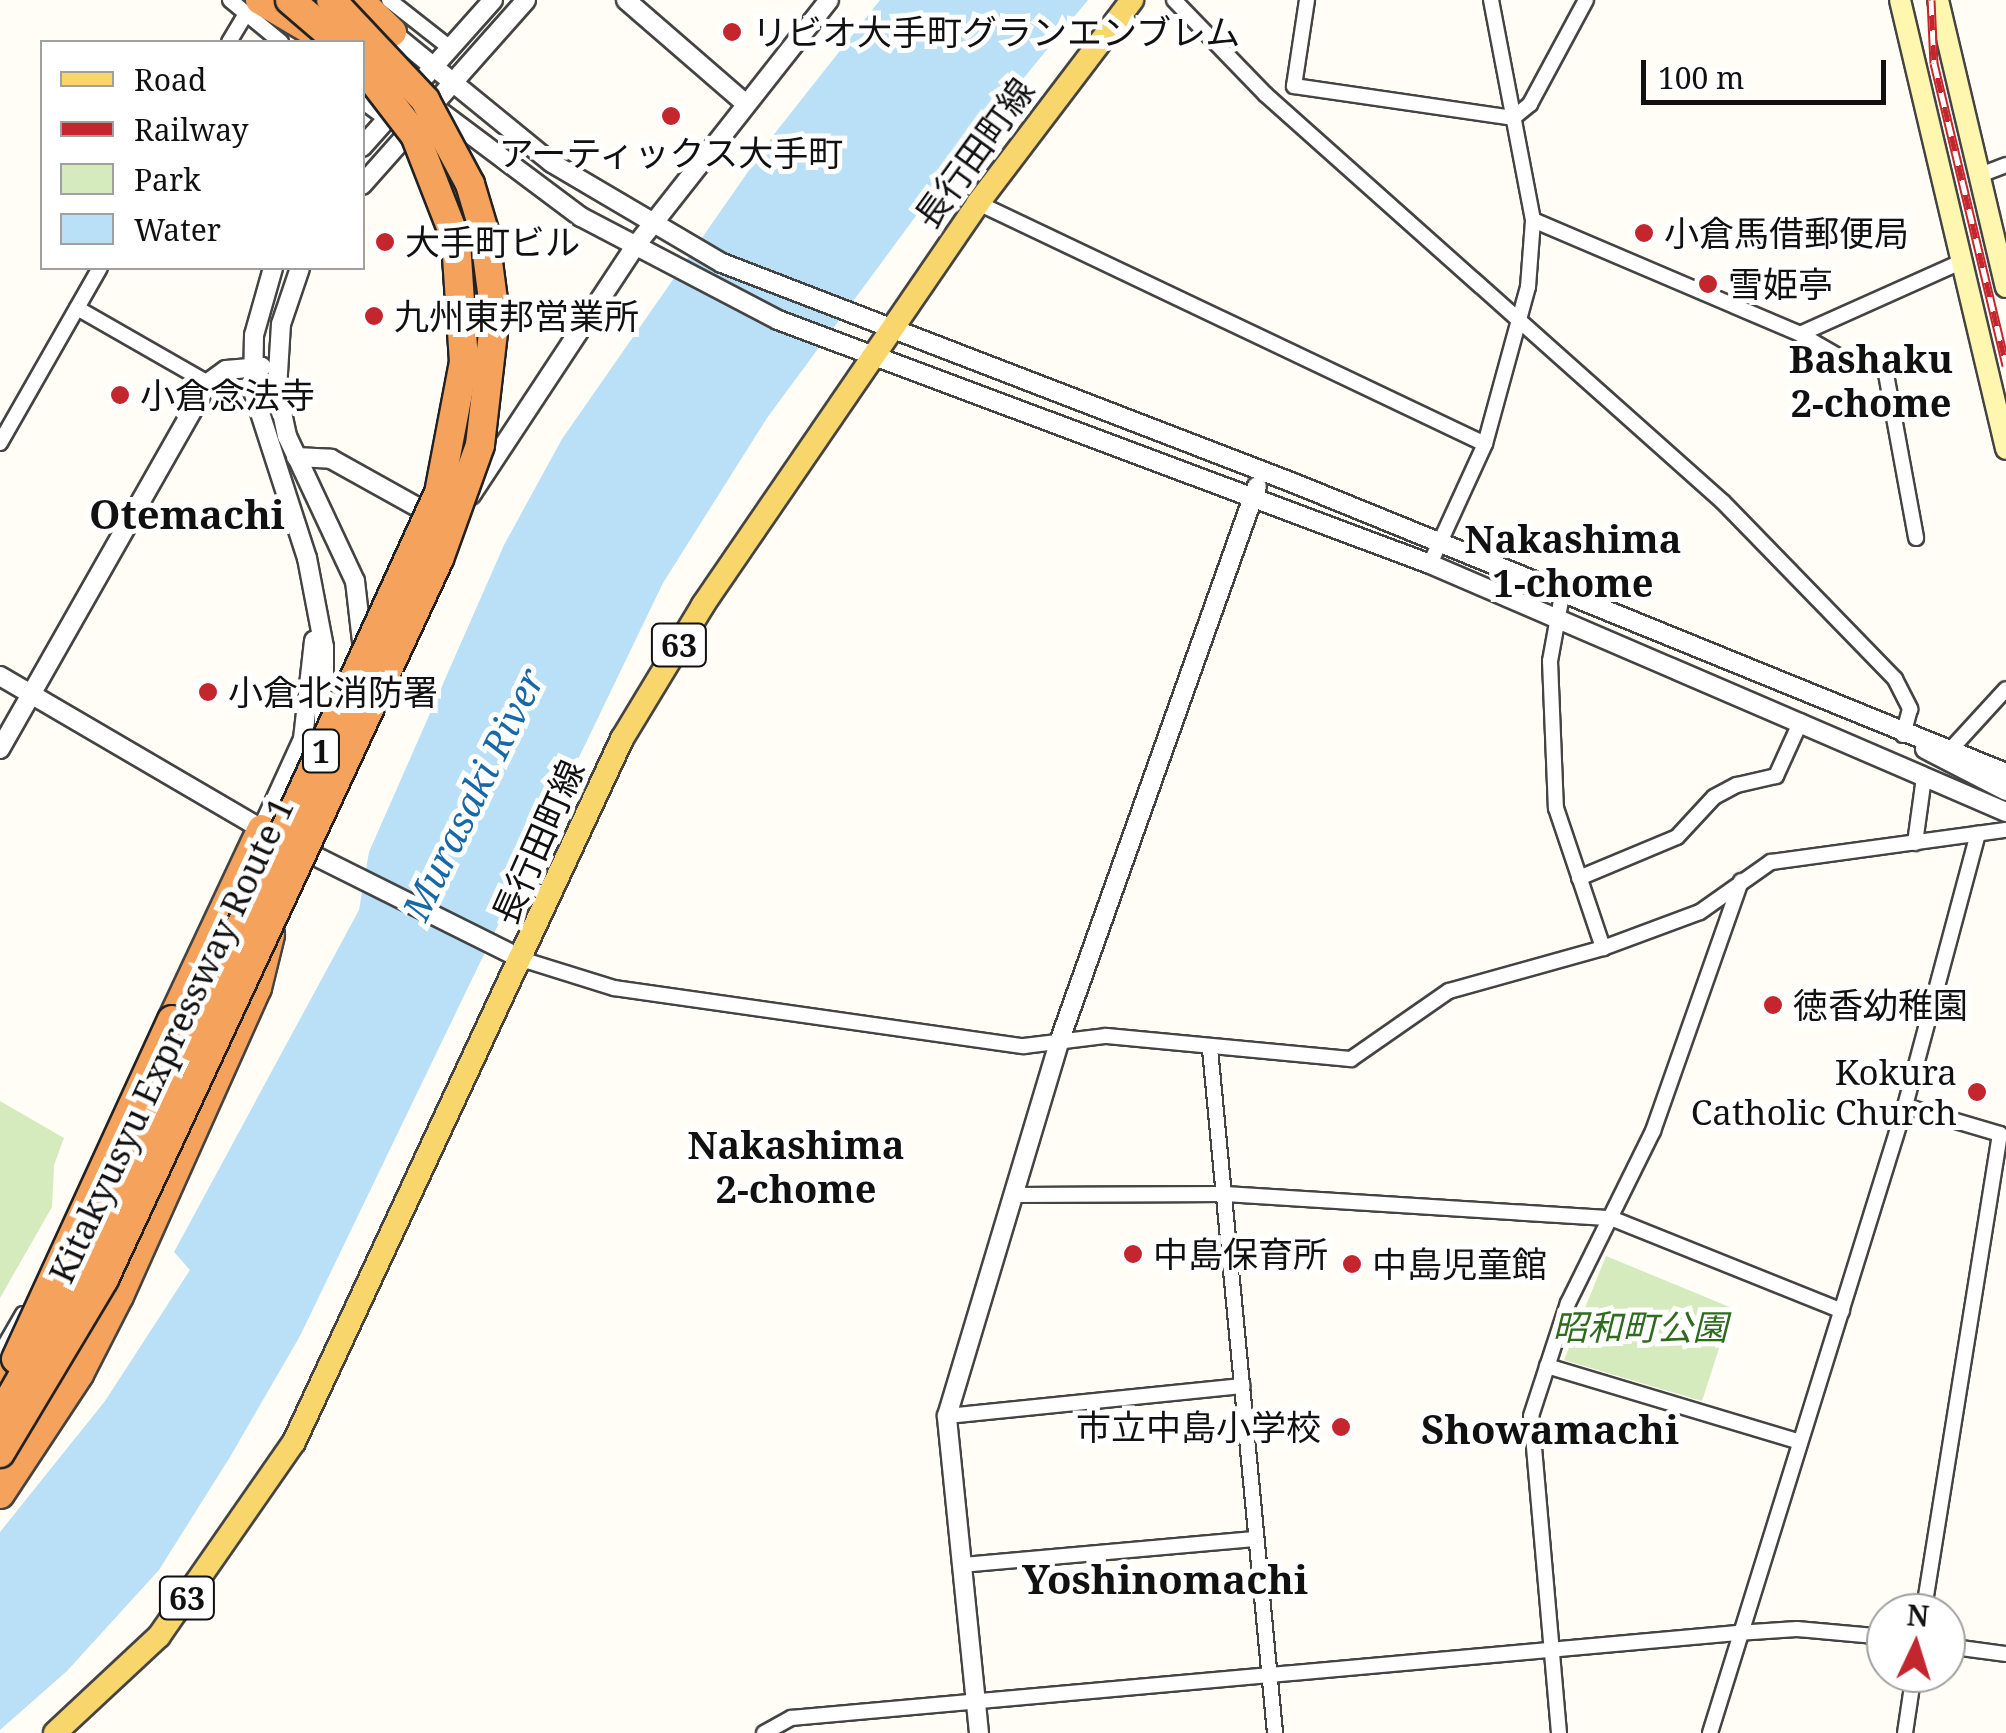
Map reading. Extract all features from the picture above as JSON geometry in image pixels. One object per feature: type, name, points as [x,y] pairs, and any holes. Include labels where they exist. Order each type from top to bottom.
[{"type":"highway","name":"Kitakyusyu Expressway Route 1","points":[[0,1453],[104,1279],[431,576],[480,445],[495,315],[484,231],[470,184],[425,100],[396,62],[331,0]]},
{"type":"highway","points":[[359,0],[392,32]]},
{"type":"highway","points":[[252,8],[335,40]]},
{"type":"highway","points":[[288,22],[327,40]]},
{"type":"highway","name":"Kitakyusyu Expressway Route 1","points":[[0,1416],[84,1269],[439,494],[464,362],[456,240],[415,135],[366,62]]},
{"type":"highway","points":[[0,1384],[172,1020],[273,835]]},
{"type":"highway","points":[[0,1494],[79,1374],[119,1296],[257,988],[273,918]]},
{"type":"main road","name":"長行田町線","points":[[56,1733],[158,1636],[294,1442],[524,960],[622,739],[703,605],[978,203],[1132,0]]},
{"type":"main road","points":[[1900,0],[1959,263],[2006,449]]},
{"type":"main road","points":[[1940,0],[2006,287]]},
{"type":"street","points":[[230,0],[252,8],[230,40]]},
{"type":"street","points":[[276,0],[337,40]]},
{"type":"street","points":[[348,0],[435,63],[552,163],[676,240],[858,317],[1262,472],[1904,735],[1951,749],[2006,773]]},
{"type":"street","points":[[389,0],[449,48]]},
{"type":"street","points":[[365,144],[493,0]]},
{"type":"street","points":[[365,182],[526,0]]},
{"type":"street","points":[[626,0],[745,102]]},
{"type":"street","points":[[296,457],[331,459],[433,517],[448,516],[464,507],[633,249],[829,0]]},
{"type":"street","points":[[1174,0],[1265,94],[1723,502],[1894,679],[1910,709],[1904,735]]},
{"type":"street","points":[[1294,86],[1307,0]]},
{"type":"street","points":[[1430,564],[1485,444],[1520,324],[1533,220],[1491,0]]},
{"type":"street","points":[[1265,94],[1294,86],[1513,118],[1530,104],[1586,0]]},
{"type":"street","points":[[366,62],[431,105],[532,184],[658,262],[840,344],[1254,494],[1430,564],[2006,812]]},
{"type":"street","points":[[365,103],[387,119]]},
{"type":"street","points":[[1980,175],[2006,165]]},
{"type":"street","points":[[978,203],[1485,444]]},
{"type":"street","points":[[1533,220],[1800,334],[1843,359],[1884,363],[1916,538]]},
{"type":"street","points":[[1800,334],[1959,263]]},
{"type":"street","points":[[0,443],[99,270]]},
{"type":"street","points":[[273,835],[324,733],[328,680],[315,600],[293,515],[258,419],[252,368],[274,270]]},
{"type":"street","points":[[114,1128],[149,1151],[165,1155],[347,758],[363,640],[355,581],[296,457],[282,415],[276,366],[280,324],[299,270]]},
{"type":"street","points":[[77,308],[208,384]]},
{"type":"street","points":[[0,749],[208,384],[226,370],[276,366]]},
{"type":"street","points":[[979,1733],[947,1416],[1058,1045],[1262,472]]},
{"type":"street","points":[[1562,595],[1553,617],[1556,808],[1603,948]]},
{"type":"street","points":[[0,1433],[55,1350],[162,1123],[273,835],[303,740],[315,600]]},
{"type":"street","points":[[0,676],[273,835],[524,960],[614,988],[1024,1046],[1058,1045],[1106,1036],[1351,1060],[1449,992],[1603,948],[1700,912],[1771,862],[2006,830]]},
{"type":"street","points":[[1951,749],[2006,689]]},
{"type":"street","points":[[1579,878],[1677,837],[1714,797],[1738,785],[1776,776],[1801,721]]},
{"type":"street","points":[[1904,735],[2006,792]]},
{"type":"street","points":[[1915,842],[1924,777]]},
{"type":"street","points":[[1710,1733],[1737,1633],[1905,1106],[1978,834]]},
{"type":"street","points":[[1558,1733],[1531,1416],[1568,1303],[1654,1131],[1742,880]]},
{"type":"street","points":[[1210,1048],[1274,1733]]},
{"type":"street","points":[[1905,1106],[2000,1134],[1926,1593]]},
{"type":"street","points":[[114,1128],[162,1123]]},
{"type":"street","points":[[0,1354],[114,1128]]},
{"type":"street","points":[[1014,1196],[1225,1194],[1611,1218],[1842,1311]]},
{"type":"street","points":[[14,1330],[55,1350]]},
{"type":"street","points":[[1547,1366],[1797,1441]]},
{"type":"street","points":[[947,1416],[1242,1386]]},
{"type":"street","points":[[962,1565],[1256,1538]]},
{"type":"street","points":[[764,1733],[792,1718],[1551,1654],[1737,1633],[1797,1629],[1866,1635]]},
{"type":"street","points":[[1966,1649],[2006,1654]]},
{"type":"street","points":[[1905,1733],[1911,1693]]},
{"type":"green space","points":[[0,1101],[64,1138],[54,1165],[52,1207],[0,1298]]},
{"type":"green space","name":"昭和町公園","points":[[1606,1256],[1732,1308],[1702,1401],[1564,1360]]},
{"type":"water","name":"Murasaki River","points":[[880,0],[1088,0],[969,144],[767,418],[663,583],[300,1336],[159,1570],[67,1671],[0,1730],[0,1532],[105,1401],[190,1270],[174,1252],[359,910],[369,852],[504,545],[562,439],[775,133]]},
{"type":"railway","points":[[1931,0],[1934,63],[2006,366]]},
{"type":"place","name":"リビオ大手町グランエンブレム","points":[[732,32]]},
{"type":"place","name":"アーティックス大手町","points":[[671,116]]},
{"type":"place","name":"小倉馬借郵便局","points":[[1644,233]]},
{"type":"place","name":"大手町ビル","points":[[385,242]]},
{"type":"place","name":"雪姫亭","points":[[1708,284]]},
{"type":"place","name":"九州東邦営業所","points":[[374,316]]},
{"type":"place","name":"小倉念法寺","points":[[120,395]]},
{"type":"place","name":"小倉北消防署","points":[[208,692]]},
{"type":"place","name":"徳香幼稚園","points":[[1773,1005]]},
{"type":"place","name":"Kokura Catholic Church","points":[[1977,1092]]},
{"type":"place","name":"中島保育所","points":[[1133,1254]]},
{"type":"place","name":"中島児童館","points":[[1352,1264]]},
{"type":"place","name":"市立中島小学校","points":[[1341,1427]]},
{"type":"district","name":"Bashaku 2-chome","points":[[1871,381]]},
{"type":"district","name":"Otemachi","points":[[187,514]]},
{"type":"district","name":"Nakashima 1-chome","points":[[1573,561]]},
{"type":"district","name":"Nakashima 2-chome","points":[[796,1167]]},
{"type":"district","name":"Showamachi","points":[[1550,1429]]},
{"type":"district","name":"Yoshinomachi","points":[[1165,1579]]}]
